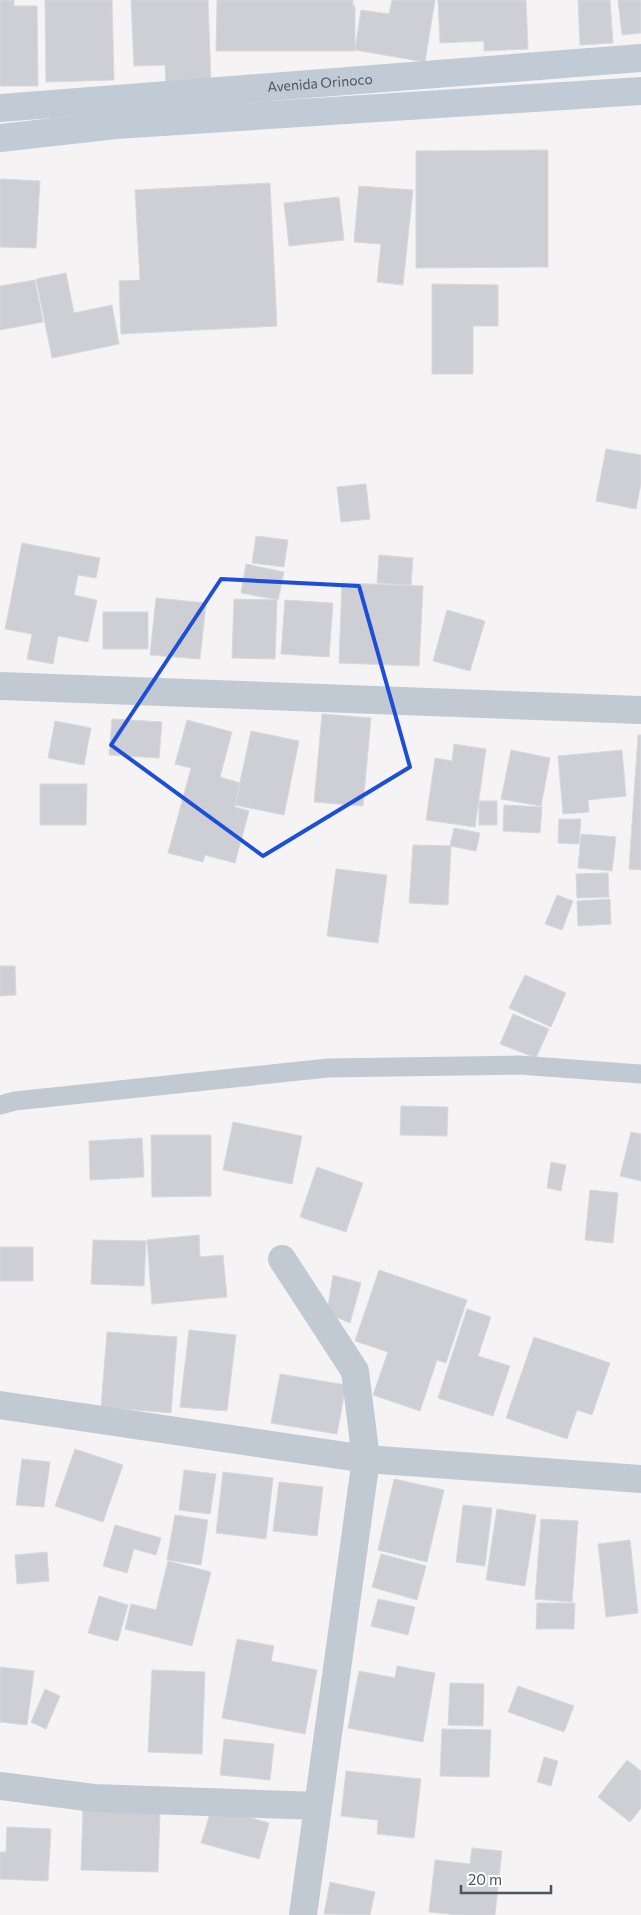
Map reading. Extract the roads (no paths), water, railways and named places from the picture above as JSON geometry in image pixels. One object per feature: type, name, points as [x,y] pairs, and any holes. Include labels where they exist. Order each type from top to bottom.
[{"type":"main road","name":"Avenida Orinoco","points":[[0,108],[641,58]]},
{"type":"main road","name":"Avenida Orinoco","points":[[0,138],[116,125],[641,91]]},
{"type":"street","points":[[0,686],[641,710]]},
{"type":"street","points":[[282,1259],[355,1371],[366,1459],[303,1915]]},
{"type":"street","points":[[0,1405],[366,1459],[641,1479]]},
{"type":"street","points":[[0,1786],[94,1798],[318,1806]]},
{"type":"lane","points":[[0,1105],[15,1101],[328,1068],[519,1065],[641,1074]]}]
